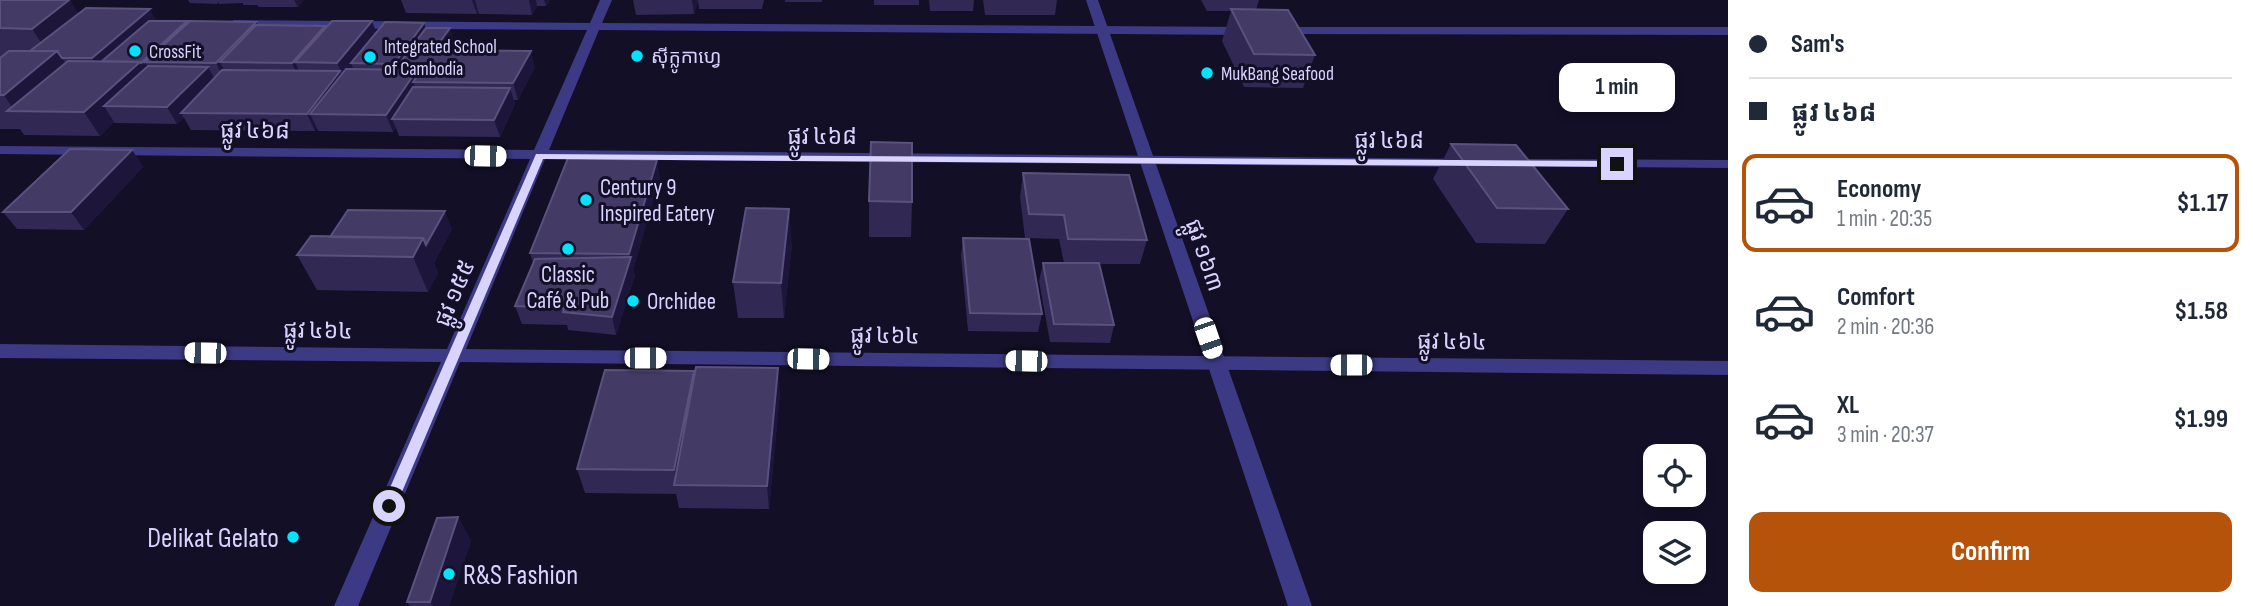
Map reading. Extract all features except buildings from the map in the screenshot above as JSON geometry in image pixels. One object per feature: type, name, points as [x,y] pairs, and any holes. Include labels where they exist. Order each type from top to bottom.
[{"type":"street","name":"ផ្លូវ ១៥៥","points":[[346,606],[606,0]]},
{"type":"street","name":"ផ្លូវ ១៦៣","points":[[1092,0],[1300,606]]},
{"type":"street","points":[[221,24],[1102,31],[1728,31]]},
{"type":"street","name":"ផ្លូវ ៤៦៨","points":[[0,150],[1728,164]]},
{"type":"street","name":"ផ្លូវ ៤៦៤","points":[[0,351],[1728,368]]},
{"type":"place","name":"CrossFit","points":[[135,51]]},
{"type":"place","name":"ស៊ីក្លូកាហ្វេ","points":[[637,56]]},
{"type":"place","name":"Integrated School of Cambodia","points":[[370,57]]},
{"type":"place","name":"MukBang Seafood","points":[[1207,73]]},
{"type":"place","name":"Century 9 Inspired Eatery","points":[[586,200]]},
{"type":"place","name":"Classic Café & Pub","points":[[568,249]]},
{"type":"place","name":"Orchidee","points":[[633,301]]},
{"type":"place","name":"Delikat Gelato","points":[[293,537]]},
{"type":"place","name":"R&S Fashion","points":[[449,574]]},
{"type":"route","points":[[389,506],[539,156],[1617,164]]}]
